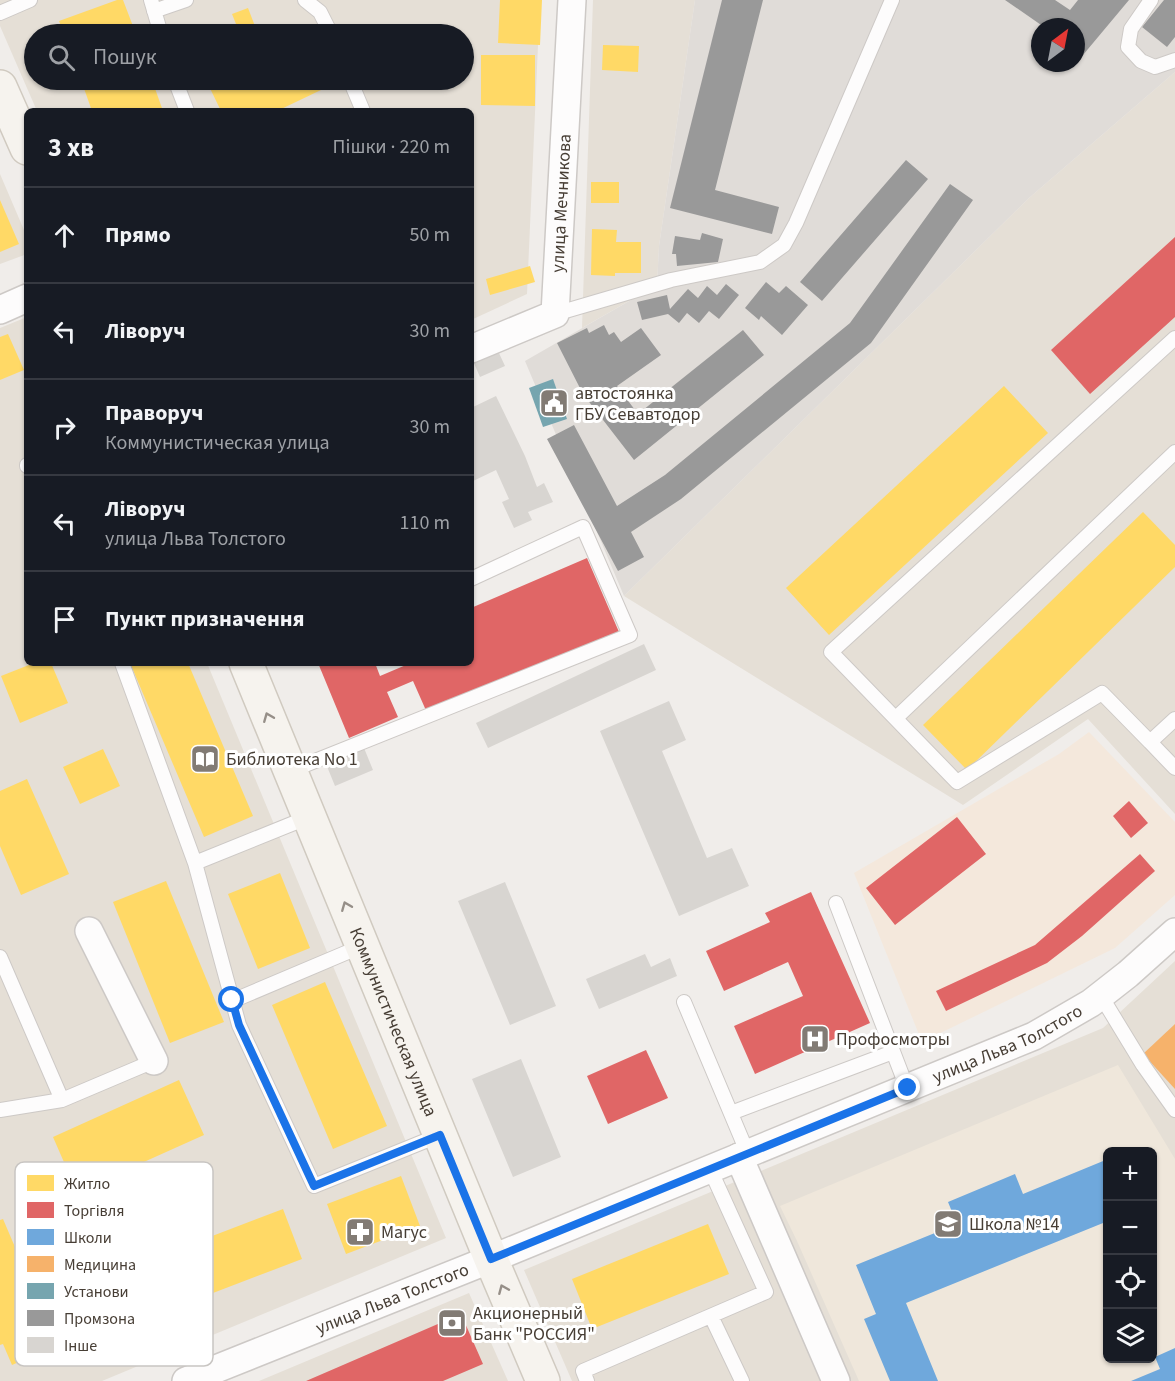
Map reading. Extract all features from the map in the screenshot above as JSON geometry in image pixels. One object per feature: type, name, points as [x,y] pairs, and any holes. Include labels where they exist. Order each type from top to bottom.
[{"type":"street","name":"улица Мечникова","points":[[555,314],[573,0]]},
{"type":"street","points":[[0,87],[24,141]]},
{"type":"street","points":[[0,310],[24,299]]},
{"type":"street","points":[[474,348],[555,314]]},
{"type":"street","name":"Коммунистическая улица","points":[[247,666],[543,1381]]},
{"type":"street","points":[[89,931],[154,1061]]},
{"type":"street","name":"улица Льва Толстого","points":[[186,1381],[491,1259],[1034,1036],[1101,996],[1175,932]]},
{"type":"street","points":[[744,1156],[836,1381]]},
{"type":"lane","points":[[0,13],[30,0]]},
{"type":"lane","points":[[158,24],[153,5],[186,0]]},
{"type":"lane","points":[[305,0],[320,12],[326,24]]},
{"type":"lane","points":[[555,314],[671,280],[760,262],[784,246],[892,0]]},
{"type":"lane","points":[[1151,0],[1131,29],[1128,47],[1141,61],[1155,67],[1175,60]]},
{"type":"lane","points":[[179,90],[186,108]]},
{"type":"lane","points":[[354,90],[362,108]]},
{"type":"lane","points":[[1175,338],[831,652],[957,782],[1102,693],[1175,768]]},
{"type":"lane","points":[[896,718],[1175,452]]},
{"type":"lane","points":[[290,771],[630,635],[583,526],[474,578]]},
{"type":"lane","points":[[123,666],[195,863],[239,1025],[314,1186],[440,1135]]},
{"type":"lane","points":[[1150,742],[1175,719]]},
{"type":"lane","points":[[195,863],[309,817]]},
{"type":"lane","points":[[836,903],[908,1088]]},
{"type":"lane","points":[[232,1000],[362,946]]},
{"type":"lane","points":[[0,957],[62,1100]]},
{"type":"lane","points":[[1101,996],[1143,1065],[1175,1110]]},
{"type":"lane","points":[[684,1002],[731,1113],[744,1156]]},
{"type":"lane","points":[[731,1113],[893,1052]]},
{"type":"lane","points":[[0,1110],[62,1100],[154,1061]]},
{"type":"lane","points":[[587,1381],[583,1371],[766,1292],[710,1169]]},
{"type":"lane","points":[[711,1316],[742,1381]]},
{"type":"shaded area","points":[[0,0],[540,0],[527,294],[474,319],[474,108],[36,108],[28,90],[474,90],[474,24],[24,24],[24,81],[0,26]]},
{"type":"shaded area","points":[[593,0],[695,0],[659,246],[657,285],[582,328]]},
{"type":"shaded area","points":[[695,0],[1175,0],[1175,72],[1029,198],[624,596],[525,361],[657,285],[659,246]]},
{"type":"shaded area","points":[[1175,72],[1175,814],[1088,719],[963,805],[624,596],[1029,198]]},
{"type":"shaded area","points":[[0,174],[24,230],[24,255],[0,264]]},
{"type":"shaded area","points":[[24,318],[24,666],[208,666],[446,1238],[213,1335],[213,1162],[15,1162],[15,1366],[138,1366],[102,1381],[0,1381],[0,328]]},
{"type":"shaded area","points":[[1089,732],[1175,822],[1175,895],[1115,948],[922,1042],[854,873],[1059,754]]},
{"type":"shaded area","points":[[1175,961],[1175,1381],[572,1381],[524,1270],[1103,1028]]},
{"type":"shaded area","name":"Школа №14","points":[[1118,1065],[1175,1159],[1175,1381],[859,1381],[780,1206]]},
{"type":"shaded area","points":[[469,1293],[508,1381],[259,1381]]},
{"type":"building: Житло","points":[[117,0],[123,0],[132,24],[60,24],[59,21]]},
{"type":"building: Житло","points":[[500,0],[542,0],[540,45],[498,43]]},
{"type":"building: Житло","points":[[248,8],[254,24],[236,24],[232,14]]},
{"type":"building: Житло","points":[[603,45],[639,46],[638,72],[602,70]]},
{"type":"building: Житло","points":[[481,55],[535,55],[535,106],[481,105]]},
{"type":"building: Житло","points":[[85,90],[156,90],[162,108],[91,108]]},
{"type":"building: Житло","points":[[211,90],[321,90],[283,108],[220,108]]},
{"type":"building: Житло","points":[[591,182],[619,182],[619,203],[591,203]]},
{"type":"building: Житло","points":[[0,200],[19,244],[0,252]]},
{"type":"building: Житло","points":[[592,229],[617,230],[616,242],[641,242],[641,273],[615,273],[615,276],[591,275]]},
{"type":"building: Житло","points":[[530,266],[535,282],[490,295],[486,279]]},
{"type":"building: Житло","points":[[8,334],[24,370],[0,380],[0,337]]},
{"type":"building: Житло","points":[[1004,386],[1048,433],[829,635],[786,588]]},
{"type":"building: Житло","points":[[1143,512],[1175,545],[1175,567],[967,770],[923,725]]},
{"type":"building: Житло","points":[[26,666],[52,666],[68,703],[20,723],[1,676]]},
{"type":"building: Житло","points":[[131,666],[189,666],[253,816],[204,837]]},
{"type":"building: Житло","points":[[103,749],[120,786],[80,804],[63,767]]},
{"type":"building: Житло","points":[[27,779],[69,874],[21,895],[0,846],[0,791]]},
{"type":"building: Житло","points":[[280,873],[310,948],[258,969],[228,894]]},
{"type":"building: Житло","points":[[166,881],[224,1022],[170,1043],[113,902]]},
{"type":"building: Житло","points":[[325,982],[387,1126],[333,1149],[272,1005]]},
{"type":"building: Житло","points":[[179,1080],[204,1135],[144,1162],[64,1162],[53,1137]]},
{"type":"building: Житло","points":[[401,1176],[420,1226],[346,1254],[327,1204]]},
{"type":"building: Житло","points":[[283,1209],[302,1259],[213,1293],[213,1236]]},
{"type":"building: Житло","points":[[3,1219],[15,1247],[15,1364],[12,1365],[3,1344],[0,1345],[0,1220]]},
{"type":"building: Житло","points":[[708,1224],[729,1274],[592,1329],[572,1279]]},
{"type":"building: Торгівля","points":[[1175,237],[1175,317],[1090,394],[1051,350]]},
{"type":"building: Торгівля","points":[[587,558],[619,632],[428,715],[413,681],[387,692],[398,717],[349,738],[319,666],[376,666],[380,676],[404,666],[474,666],[474,607]]},
{"type":"building: Торгівля","points":[[1129,801],[1148,823],[1131,838],[1113,816]]},
{"type":"building: Торгівля","points":[[957,817],[986,854],[895,925],[866,888]]},
{"type":"building: Торгівля","points":[[1140,854],[1155,871],[1082,936],[1047,963],[946,1011],[936,991],[1035,945]]},
{"type":"building: Торгівля","points":[[811,892],[870,1023],[755,1074],[734,1026],[803,996],[788,962],[724,991],[706,951],[770,922],[765,913]]},
{"type":"building: Торгівля","points":[[646,1050],[668,1098],[608,1124],[587,1076]]},
{"type":"building: Торгівля","points":[[461,1314],[483,1364],[443,1381],[306,1381]]},
{"type":"building: Школи","points":[[1103,1161],[1103,1223],[906,1303],[938,1381],[890,1381],[864,1319],[876,1314],[856,1265],[957,1224],[948,1202],[1015,1174],[1023,1194]]},
{"type":"building: Школи","points":[[1175,1348],[1175,1381],[1131,1381],[1160,1369],[1157,1356]]},
{"type":"building: Медицина","points":[[1175,1024],[1175,1089],[1143,1054]]},
{"type":"building: Установи","points":[[553,379],[567,419],[543,427],[529,388]]},
{"type":"building: Промзона","points":[[722,0],[763,0],[715,190],[779,207],[772,234],[670,208]]},
{"type":"building: Промзона","points":[[1005,0],[1055,0],[1070,10],[1078,0],[1129,0],[1085,53],[1085,18],[1031,18]]},
{"type":"building: Промзона","points":[[1164,0],[1175,0],[1175,37],[1167,47],[1142,27]]},
{"type":"building: Промзона","points":[[906,160],[928,179],[822,301],[800,282]]},
{"type":"building: Промзона","points":[[950,184],[973,200],[871,343],[681,499],[631,532],[644,557],[618,571],[547,439],[574,425],[617,506],[665,475],[850,323]]},
{"type":"building: Промзона","points":[[702,233],[723,239],[718,262],[677,266],[676,254],[672,254],[675,236],[700,240]]},
{"type":"building: Промзона","points":[[766,282],[779,293],[786,286],[808,305],[782,335],[761,316],[759,320],[745,308]]},
{"type":"building: Промзона","points":[[726,284],[739,295],[719,319],[709,311],[699,323],[687,313],[679,323],[668,314],[642,320],[637,302],[667,295],[670,309],[688,289],[698,298],[707,286],[717,295]]},
{"type":"building: Промзона","points":[[604,325],[609,335],[614,332],[621,342],[641,328],[661,355],[617,386],[638,414],[743,330],[764,355],[634,460],[583,394],[557,343],[587,328],[589,333]]},
{"type":"building: Інше","points":[[498,351],[505,366],[480,377],[474,361]]},
{"type":"building: Інше","points":[[496,396],[537,487],[544,483],[553,502],[528,512],[532,520],[514,528],[502,502],[509,499],[496,470],[474,481],[474,407]]},
{"type":"building: Інше","points":[[644,644],[656,670],[488,748],[476,723]]},
{"type":"building: Інше","points":[[669,701],[686,740],[662,751],[707,858],[732,848],[749,886],[679,916],[600,731]]},
{"type":"building: Інше","points":[[364,748],[373,770],[335,786],[326,764]]},
{"type":"building: Інше","points":[[505,882],[556,1006],[510,1025],[458,901]]},
{"type":"building: Інше","points":[[645,954],[651,967],[670,958],[677,976],[599,1009],[586,979]]},
{"type":"building: Інше","points":[[521,1059],[561,1157],[513,1177],[472,1079]]},
{"type":"place","name":"автостоянка ГБУ Севавтодор","points":[[554,403]]},
{"type":"place","name":"Библиотека No 1","points":[[205,759]]},
{"type":"place","name":"Профосмотры","points":[[815,1039]]},
{"type":"place","name":"Школа №14","points":[[948,1224]]},
{"type":"place","name":"Магус","points":[[360,1232]]},
{"type":"place","name":"Акционерный Банк \"РОССИЯ\"","points":[[452,1323]]},
{"type":"route","points":[[232,1000],[239,1025],[314,1186],[440,1135],[491,1259],[908,1088]]}]
